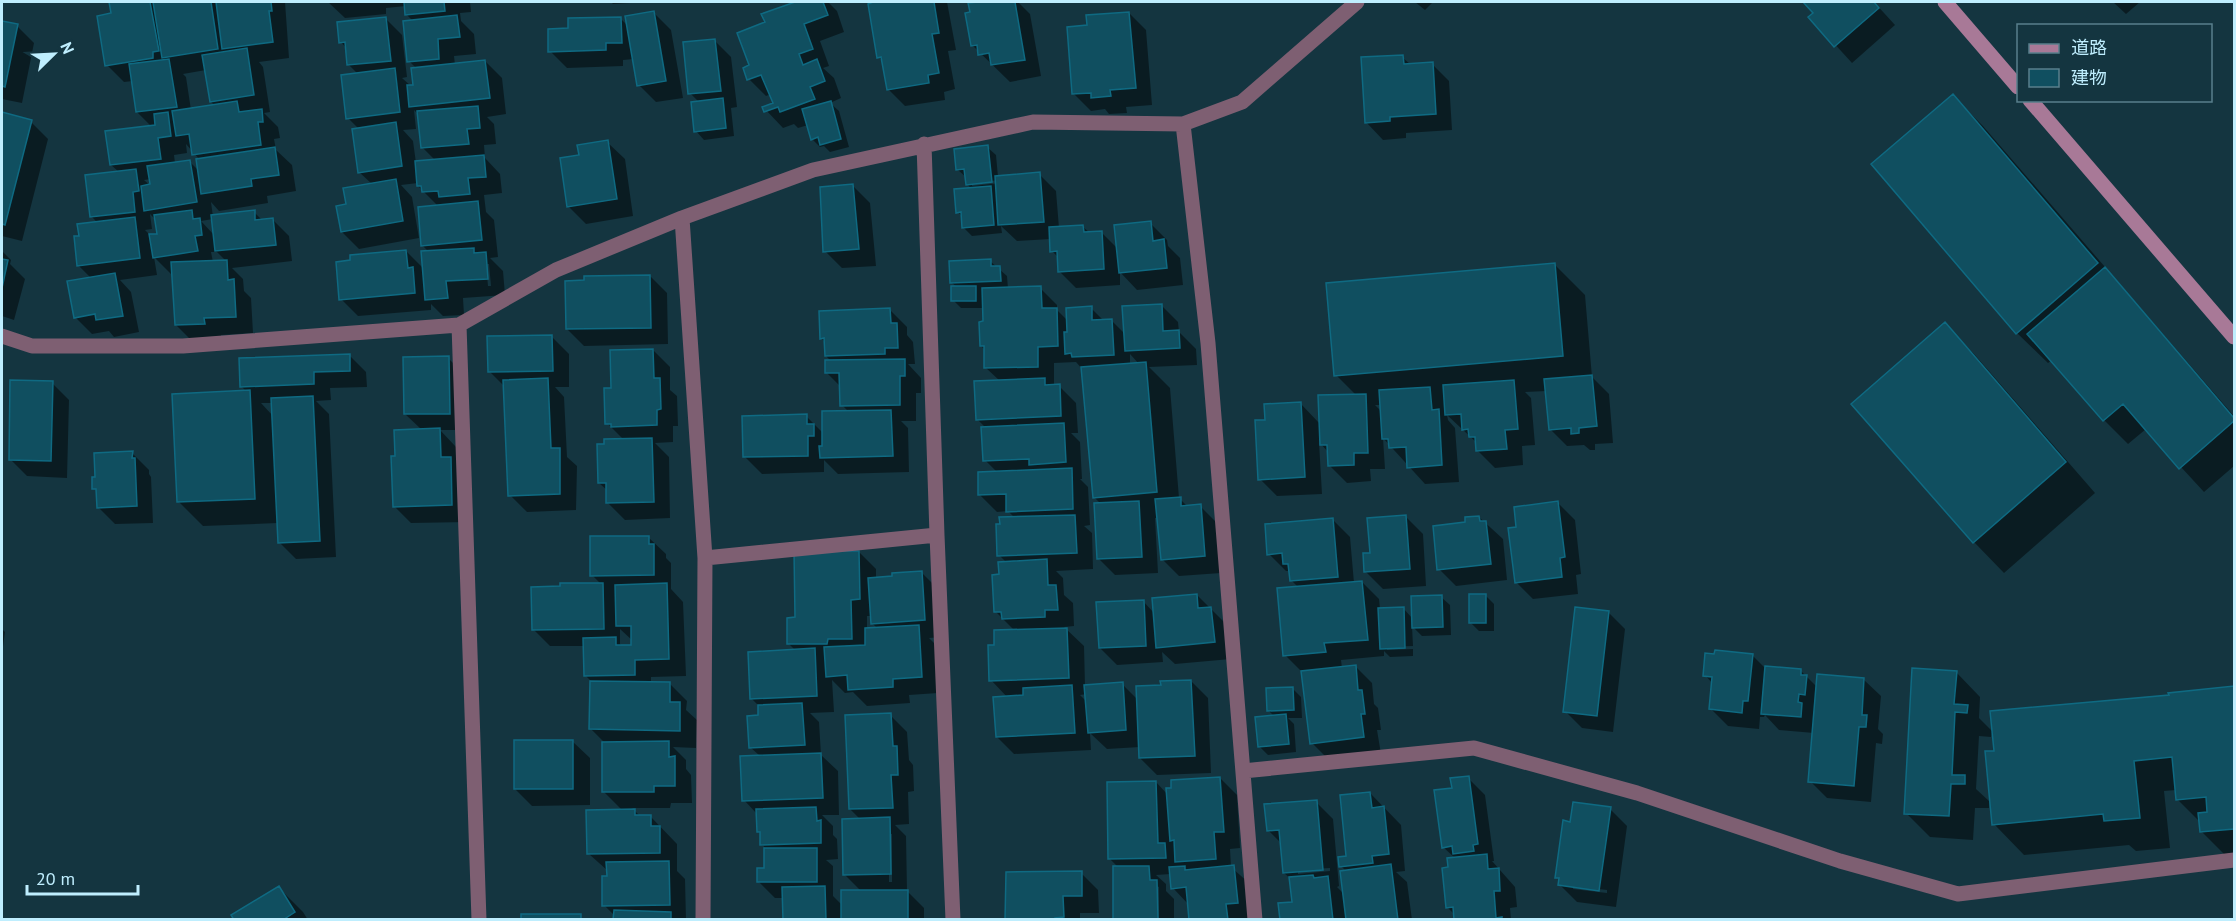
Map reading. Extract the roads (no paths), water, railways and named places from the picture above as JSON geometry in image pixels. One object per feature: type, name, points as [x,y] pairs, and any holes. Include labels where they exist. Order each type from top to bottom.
[{"type":"street","points":[[2,336],[32,346],[183,346],[459,325],[556,270],[682,218],[813,170],[1033,122],[1183,124],[1242,102],[1357,2]]},
{"type":"street","points":[[1945,2],[2017,85]]},
{"type":"street","points":[[2032,102],[2235,337]]},
{"type":"street","points":[[1183,124],[1208,343],[1255,920]]},
{"type":"street","points":[[924,144],[953,920]]},
{"type":"street","points":[[682,218],[705,558],[703,920]]},
{"type":"street","points":[[459,325],[479,920]]},
{"type":"street","points":[[705,558],[937,534]]},
{"type":"street","points":[[1244,771],[1474,748],[1637,793],[1840,861],[1958,894],[2235,860]]}]
